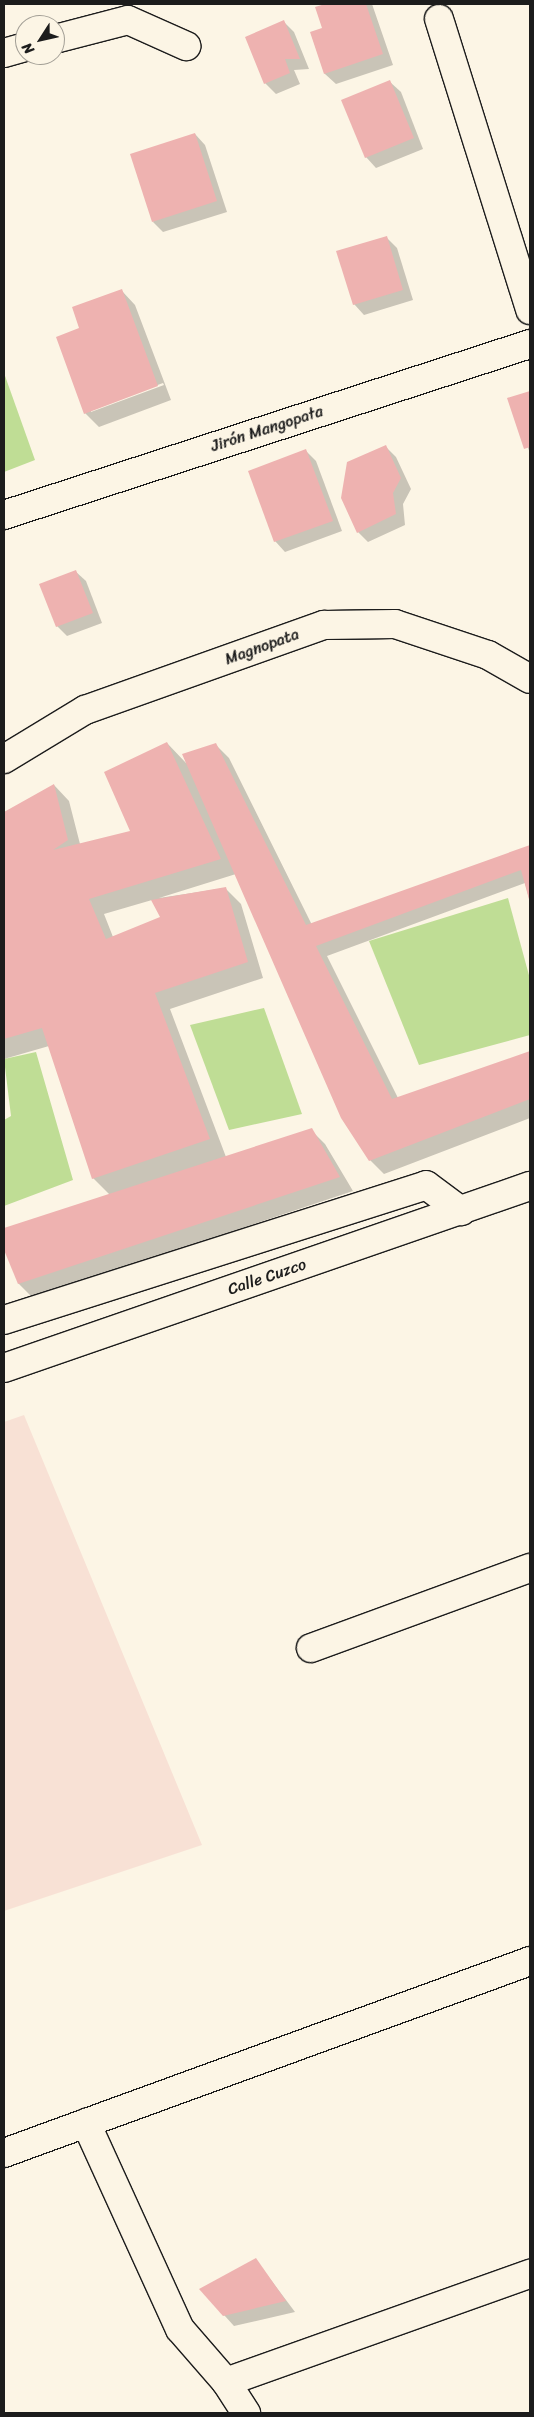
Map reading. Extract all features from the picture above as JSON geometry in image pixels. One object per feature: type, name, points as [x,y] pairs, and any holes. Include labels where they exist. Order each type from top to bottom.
[{"type":"street","points":[[439,19],[530,310]]},
{"type":"street","points":[[65,36],[128,20],[186,46]]},
{"type":"street","name":"Jirón Mangopata","points":[[4,515],[530,344]]},
{"type":"street","name":"Magnopata","points":[[4,759],[85,710],[324,625],[395,624],[488,655],[530,678]]},
{"type":"street","points":[[4,1320],[426,1185],[461,1211]]},
{"type":"street","name":"Calle Cuzco","points":[[4,1368],[530,1186]]},
{"type":"street","points":[[310,1648],[530,1568]]},
{"type":"street","points":[[4,2153],[530,1961]]},
{"type":"street","points":[[86,2123],[180,2329],[226,2382],[246,2413]]},
{"type":"street","points":[[226,2382],[530,2274]]},
{"type":"shaded area","points":[[24,1415],[202,1845],[4,1911],[4,1422]]},
{"type":"green space","points":[[4,373],[35,460],[4,472]]},
{"type":"green space","points":[[508,898],[530,979],[530,1035],[419,1065],[369,941]]},
{"type":"green space","points":[[264,1008],[302,1114],[229,1130],[190,1025]]},
{"type":"green space","points":[[36,1052],[73,1180],[4,1206],[4,1120],[11,1116],[4,1059]]},
{"type":"building","points":[[325,4],[366,4],[383,54],[324,74],[310,32],[322,28],[315,7]]},
{"type":"building","points":[[284,20],[300,59],[285,59],[290,73],[264,84],[245,37]]},
{"type":"building","points":[[390,80],[414,138],[365,158],[341,100]]},
{"type":"building","points":[[195,133],[217,201],[152,222],[130,154]]},
{"type":"building","points":[[387,236],[403,290],[353,305],[336,251]]},
{"type":"building","points":[[122,289],[158,386],[84,414],[56,337],[79,328],[72,307]]},
{"type":"building","points":[[530,391],[530,447],[524,449],[507,398]]},
{"type":"building","points":[[386,445],[401,478],[393,493],[396,514],[357,533],[341,498],[347,462]]},
{"type":"building","points":[[306,449],[333,521],[274,542],[248,471]]},
{"type":"building","points":[[76,570],[93,613],[56,627],[39,584]]},
{"type":"building","points":[[167,742],[221,859],[89,899],[106,939],[160,917],[151,900],[226,887],[248,962],[155,993],[210,1139],[92,1179],[42,1028],[4,1039],[4,812],[54,784],[68,840],[53,850],[130,831],[104,772]]},
{"type":"building","points":[[216,743],[306,925],[530,845],[530,903],[521,870],[316,946],[392,1099],[530,1051],[530,1099],[369,1161],[341,1118],[182,754]]},
{"type":"building","points":[[312,1128],[340,1177],[18,1284],[4,1250],[4,1228]]},
{"type":"building","points":[[256,2258],[286,2301],[223,2316],[199,2289]]}]
